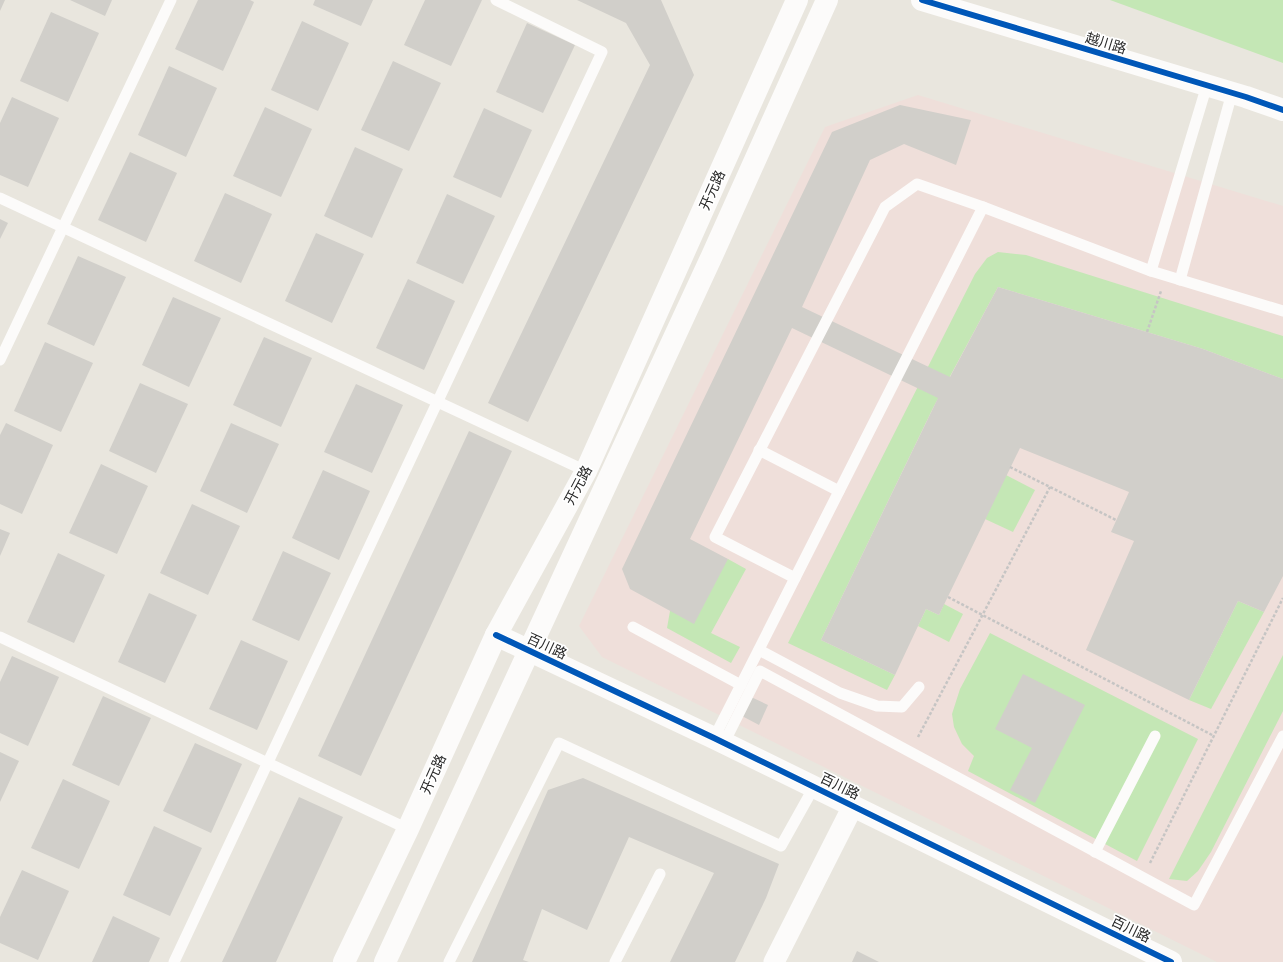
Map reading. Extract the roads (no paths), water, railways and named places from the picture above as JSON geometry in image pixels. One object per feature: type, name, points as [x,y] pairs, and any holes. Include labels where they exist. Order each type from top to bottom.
[{"type":"main road","name":"开元路","points":[[344,962],[408,829],[496,635],[586,471],[797,0]]},
{"type":"main road","name":"开元路","points":[[385,962],[711,258],[827,0]]},
{"type":"main road","name":"越川路","points":[[922,0],[1207,85],[1283,110]]},
{"type":"main road","name":"百川路","points":[[496,635],[814,787],[1171,962]]},
{"type":"street","points":[[774,962],[853,806]]},
{"type":"lane","points":[[0,360],[171,0]]},
{"type":"lane","points":[[174,962],[602,52],[496,0]]},
{"type":"lane","points":[[1151,271],[1207,85]]},
{"type":"lane","points":[[1180,280],[1232,93]]},
{"type":"lane","points":[[796,578],[715,537],[885,206],[917,184],[984,207],[1151,271],[1283,310]]},
{"type":"lane","points":[[0,198],[586,471]]},
{"type":"lane","points":[[719,741],[741,686],[984,207]]},
{"type":"lane","points":[[759,450],[839,491]]},
{"type":"lane","points":[[633,627],[741,686]]},
{"type":"lane","points":[[0,637],[408,829]]},
{"type":"lane","points":[[759,650],[840,693],[877,706],[902,706],[919,687]]},
{"type":"lane","points":[[719,741],[760,671],[1194,905],[1283,736]]},
{"type":"lane","points":[[1095,852],[1155,736]]},
{"type":"lane","points":[[449,962],[559,743],[781,846],[814,787]]},
{"type":"lane","points":[[615,962],[660,874]]}]
